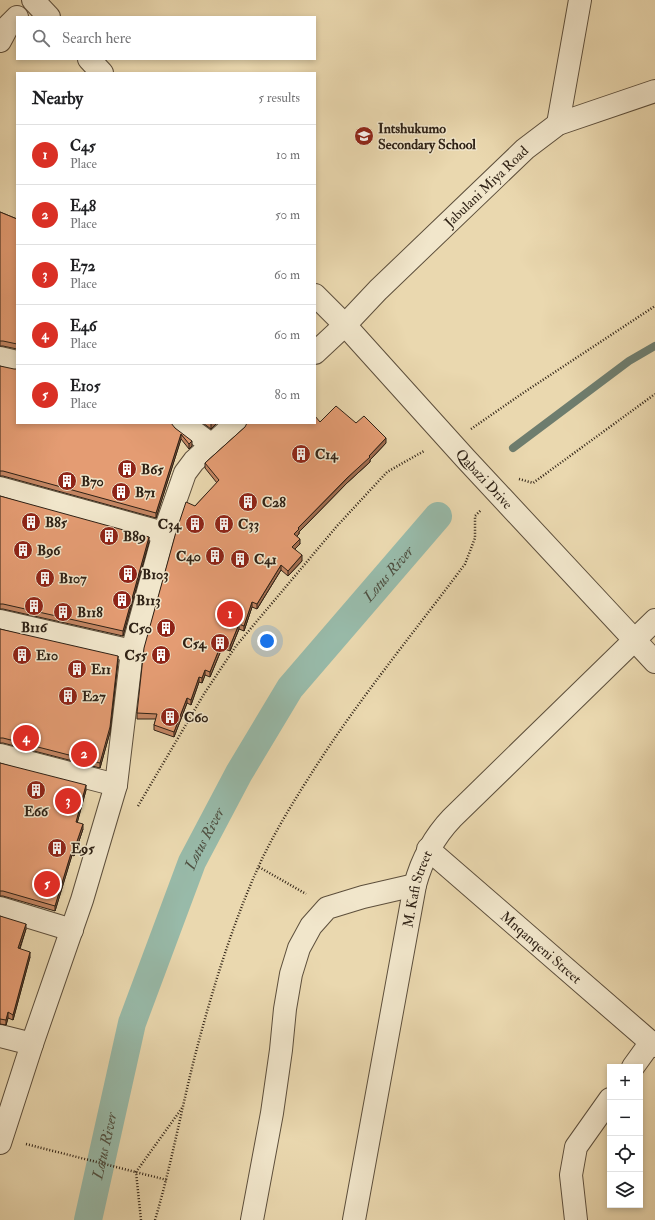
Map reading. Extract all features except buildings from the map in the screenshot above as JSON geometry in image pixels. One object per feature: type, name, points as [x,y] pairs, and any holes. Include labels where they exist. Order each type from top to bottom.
[{"type":"street","points":[[18,16],[33,0],[48,16]]},
{"type":"street","points":[[558,124],[580,0]]},
{"type":"street","points":[[0,41],[8,26],[16,18]]},
{"type":"street","points":[[90,60],[101,72]]},
{"type":"street","name":"Jabulani Miya Road","points":[[316,352],[345,325],[378,290],[525,149],[541,136],[558,124],[655,91]]},
{"type":"street","name":"Qabazi Drive","points":[[316,296],[345,325],[465,458],[655,662]]},
{"type":"street","points":[[0,358],[16,362]]},
{"type":"street","points":[[183,424],[212,445]]},
{"type":"street","points":[[1,1140],[32,1044],[72,930],[116,785],[132,651],[164,533],[185,474],[194,461],[235,424]]},
{"type":"street","points":[[0,488],[164,533]]},
{"type":"street","name":"M. Kafi Street","points":[[354,1220],[414,885],[428,849],[440,831],[452,818],[655,620]]},
{"type":"street","points":[[0,621],[132,651]]},
{"type":"street","points":[[0,755],[116,785]]},
{"type":"street","name":"Mnqanqeni Street","points":[[428,849],[653,1044]]},
{"type":"street","points":[[252,1220],[272,1113],[285,1009],[291,974],[299,948],[311,926],[327,908],[363,897],[414,885]]},
{"type":"street","points":[[0,908],[72,930]]},
{"type":"street","points":[[0,1036],[32,1044]]},
{"type":"street","points":[[636,1064],[653,1044]]},
{"type":"street","points":[[576,1220],[571,1176],[576,1147],[609,1100]]},
{"type":"path","points":[[134,812],[204,694],[241,640],[337,526],[387,472],[423,451],[445,435],[468,431],[655,306]]},
{"type":"path","points":[[155,1220],[167,1180],[197,1048],[237,919],[259,867],[299,792],[355,708],[465,564],[475,538],[475,516],[499,494],[520,479],[533,483],[655,394]]},
{"type":"path","points":[[259,867],[294,886],[327,908]]},
{"type":"path","points":[[140,1220],[136,1172],[184,1106]]},
{"type":"path","points":[[1,1140],[90,1160],[167,1180]]},
{"type":"waterway","points":[[513,448],[629,361],[655,346]]},
{"type":"waterway","name":"Lotus River","points":[[88,1220],[132,1023],[192,862],[239,773],[290,688],[438,516]]},
{"type":"place","name":"Intshukumo Secondary School","points":[[364,136]]},
{"type":"place","name":"C14","points":[[301,454]]},
{"type":"place","name":"B65","points":[[127,469]]},
{"type":"place","name":"B70","points":[[67,481]]},
{"type":"place","name":"B71","points":[[121,492]]},
{"type":"place","name":"C28","points":[[248,502]]},
{"type":"place","name":"B85","points":[[31,522]]},
{"type":"place","name":"C34","points":[[195,524]]},
{"type":"place","name":"C33","points":[[224,524]]},
{"type":"place","name":"B89","points":[[109,536]]},
{"type":"place","name":"B96","points":[[23,550]]},
{"type":"place","name":"C40","points":[[215,556]]},
{"type":"place","name":"C41","points":[[240,559]]},
{"type":"place","name":"B103","points":[[128,574]]},
{"type":"place","name":"B107","points":[[45,578]]},
{"type":"place","name":"B113","points":[[122,600]]},
{"type":"place","name":"B116","points":[[34,606]]},
{"type":"place","name":"B118","points":[[63,612]]},
{"type":"place","name":"C45","points":[[230,614]]},
{"type":"place","name":"C50","points":[[166,628]]},
{"type":"place","name":"C54","points":[[220,643]]},
{"type":"place","name":"E10","points":[[22,655]]},
{"type":"place","name":"C55","points":[[161,655]]},
{"type":"place","name":"E11","points":[[77,669]]},
{"type":"place","name":"E27","points":[[68,696]]},
{"type":"place","name":"C60","points":[[170,717]]},
{"type":"place","name":"E46","points":[[26,738]]},
{"type":"place","name":"E48","points":[[84,754]]},
{"type":"place","name":"E66","points":[[36,790]]},
{"type":"place","name":"E72","points":[[68,801]]},
{"type":"place","name":"E95","points":[[57,848]]},
{"type":"place","name":"E105","points":[[47,884]]}]
